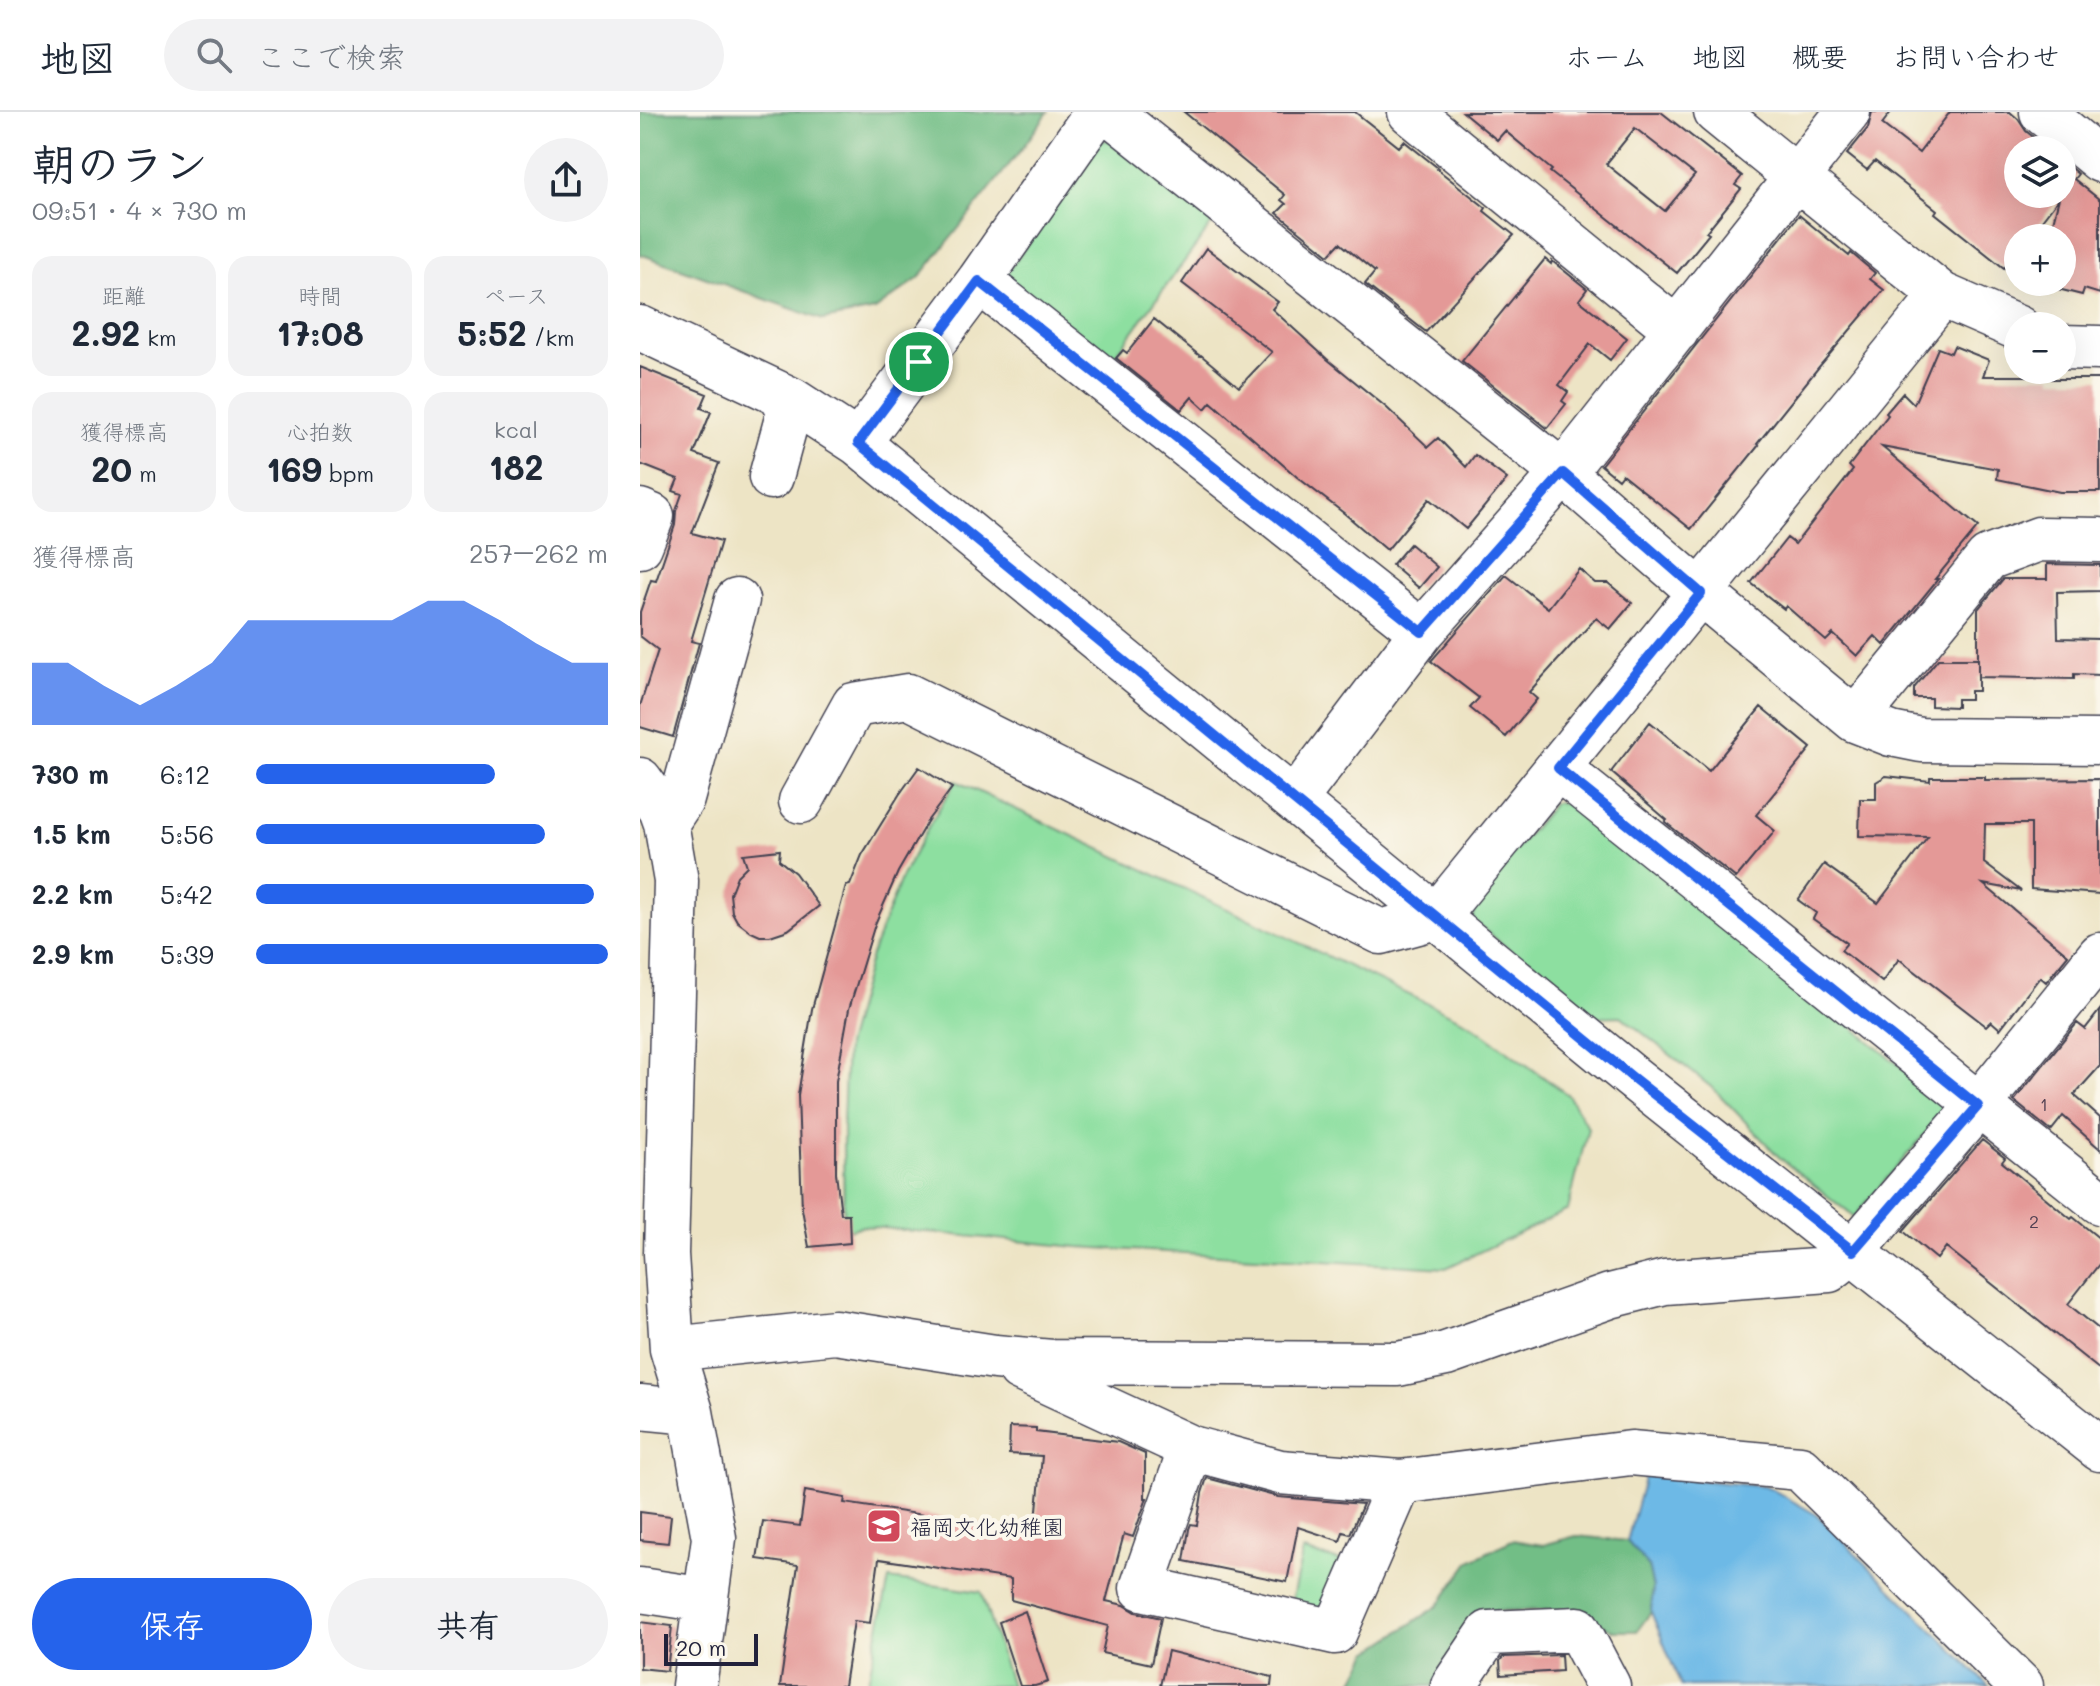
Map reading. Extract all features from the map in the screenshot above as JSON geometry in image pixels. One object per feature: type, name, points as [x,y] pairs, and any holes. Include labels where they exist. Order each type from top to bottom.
[{"type":"street","points":[[858,443],[979,281],[1097,112]]},
{"type":"street","points":[[1109,112],[1563,473],[1701,593],[1855,720],[1891,734],[1921,740],[2100,742]]},
{"type":"street","points":[[1410,112],[1677,330]]},
{"type":"street","points":[[1716,112],[1942,295],[2004,322]]},
{"type":"street","points":[[1295,799],[1422,632],[1563,473],[1848,112]]},
{"type":"street","points":[[2042,112],[2100,160]]},
{"type":"street","points":[[979,281],[1422,632]]},
{"type":"street","points":[[801,801],[854,705],[908,696],[1381,932],[1436,917],[1942,295]]},
{"type":"street","points":[[640,328],[792,400],[858,443],[1645,1087],[2100,1449]]},
{"type":"street","points":[[2076,347],[2100,348]]},
{"type":"street","points":[[771,477],[792,400]]},
{"type":"street","points":[[640,511],[652,516],[640,546]]},
{"type":"street","points":[[1855,720],[1988,558],[2039,539],[2100,540]]},
{"type":"street","points":[[694,1686],[714,1538],[691,1412],[672,1349],[666,1254],[676,881],[652,807],[682,799],[737,600]]},
{"type":"street","points":[[1558,768],[2100,1202]]},
{"type":"street","points":[[672,1349],[835,1332],[995,1357],[1052,1362],[1398,1364],[1446,1354],[1610,1296],[1665,1282],[1829,1270],[1853,1251],[1978,1106],[2100,955]]},
{"type":"street","points":[[995,1357],[1191,1448],[1280,1472],[1400,1482],[1631,1453],[1800,1468],[2021,1686]]},
{"type":"street","points":[[640,1407],[691,1412]]},
{"type":"street","points":[[1191,1448],[1142,1588],[1335,1632],[1400,1482]]},
{"type":"street","points":[[640,1590],[706,1600]]},
{"type":"street","points":[[1453,1686],[1489,1633],[1578,1629],[1608,1686]]},
{"type":"green space","points":[[640,112],[1048,112],[919,278],[875,310],[823,320],[640,254]]},
{"type":"green space","points":[[1117,139],[1214,221],[1106,368],[1000,283],[1099,141]]},
{"type":"green space","points":[[956,781],[1469,1023],[1568,1095],[1588,1128],[1568,1210],[1446,1268],[1078,1247],[863,1226],[844,1231],[846,1046],[871,955],[902,876]]},
{"type":"green space","points":[[1554,803],[1578,803],[1949,1106],[1854,1217],[1780,1158],[1715,1090],[1621,1016],[1594,1017],[1472,920],[1479,894]]},
{"type":"green space","points":[[1576,1536],[1627,1541],[1648,1566],[1653,1588],[1651,1612],[1637,1631],[1613,1631],[1574,1610],[1486,1611],[1433,1686],[1351,1686],[1369,1652],[1438,1606],[1470,1561],[1512,1540],[1543,1545]]},
{"type":"green space","points":[[1303,1551],[1351,1564],[1327,1620],[1289,1610]]},
{"type":"green space","points":[[889,1579],[981,1592],[1011,1686],[867,1686]]},
{"type":"water","points":[[1645,1475],[1768,1487],[1817,1515],[1989,1686],[1681,1686],[1651,1612],[1653,1588],[1648,1566],[1627,1541]]},
{"type":"building","points":[[1184,112],[1355,112],[1399,147],[1404,141],[1514,235],[1426,332],[1365,284],[1375,272],[1340,243],[1329,255],[1277,213],[1286,204],[1281,200],[1285,195]]},
{"type":"building","points":[[1463,112],[1661,112],[1742,176],[1735,185],[1741,189],[1677,273],[1550,172],[1552,170],[1505,131],[1497,140]],"holes":[[[1635,128],[1695,175],[1665,211],[1606,164]]]},
{"type":"building","points":[[1872,112],[1891,112],[1882,124],[1919,153],[1950,112],[2010,112],[2032,136],[2004,136],[2004,208],[2051,208],[2039,224],[2004,224],[2004,268],[1875,161],[1867,170],[1847,154],[1868,128]]},
{"type":"building","points":[[2076,181],[2100,200],[2100,294],[2084,289],[2082,295],[2076,294],[2076,224],[2052,224],[2056,208],[2076,208]]},
{"type":"building","points":[[1799,215],[1875,273],[1870,279],[1884,290],[1691,529],[1622,474],[1618,479],[1601,465]]},
{"type":"building","points":[[1206,248],[1278,302],[1272,309],[1428,447],[1438,438],[1466,467],[1475,455],[1507,479],[1466,529],[1429,499],[1387,550],[1211,402],[1205,409],[1192,397],[1181,410],[1116,358],[1123,350],[1127,353],[1154,319],[1239,387],[1272,352],[1182,283]]},
{"type":"building","points":[[1545,259],[1551,264],[1552,261],[1587,289],[1579,300],[1627,338],[1610,360],[1590,344],[1559,385],[1568,392],[1562,401],[1566,404],[1547,428],[1462,361]]},
{"type":"building","points":[[1954,346],[1989,360],[1983,376],[2004,376],[2004,384],[2076,384],[2076,379],[2100,379],[2100,492],[2060,492],[1997,479],[1998,469],[1882,447],[1978,527],[1884,645],[1875,636],[1857,656],[1833,634],[1826,641],[1786,606],[1784,609],[1751,583],[1787,538],[1795,544],[1853,470],[1849,466],[1903,393],[1914,404],[1938,348],[1951,353]]},
{"type":"building","points":[[640,367],[707,394],[701,408],[711,412],[694,454],[719,463],[692,533],[721,541],[691,641],[699,643],[673,737],[640,727],[640,706],[658,650],[640,636],[640,612],[651,580],[656,581],[682,494],[673,491],[678,479],[640,464]]},
{"type":"building","points":[[1410,544],[1437,567],[1419,588],[1392,565]]},
{"type":"building","points":[[2047,564],[2100,565],[2100,591],[2057,592],[2058,638],[2100,639],[2100,675],[2074,674],[2074,679],[1978,677],[1978,609],[2003,579],[2047,579]]},
{"type":"building","points":[[1579,569],[1595,583],[1608,583],[1632,603],[1610,629],[1596,618],[1529,692],[1537,699],[1506,737],[1470,708],[1479,698],[1431,661],[1506,575],[1548,608]]},
{"type":"building","points":[[1938,659],[1978,659],[1978,691],[1970,691],[1970,699],[1957,699],[1957,707],[1931,706],[1931,698],[1914,698],[1914,688]]},
{"type":"building","points":[[1761,707],[1811,748],[1756,815],[1775,831],[1736,878],[1665,822],[1667,820],[1611,772],[1650,722],[1709,771]]},
{"type":"building","points":[[919,767],[952,788],[928,820],[898,872],[875,924],[849,1009],[836,1081],[836,1173],[841,1214],[849,1214],[850,1243],[809,1247],[802,1209],[798,1095],[812,1009],[846,886],[850,885],[862,855]]},
{"type":"building","points":[[1886,776],[1930,781],[1930,777],[2100,779],[2100,894],[2031,889],[2031,824],[1985,824],[1984,863],[2021,891],[1983,884],[2068,955],[2046,982],[2040,977],[2000,1029],[1991,1021],[1986,1026],[1899,959],[1882,982],[1841,950],[1847,943],[1813,919],[1816,913],[1798,900],[1824,864],[1878,903],[1928,837],[1859,836],[1860,799],[1876,799],[1876,782]]},
{"type":"building","points":[[780,850],[779,860],[795,873],[819,906],[788,930],[760,936],[737,921],[732,912],[730,894],[737,876],[747,866],[743,854]]},
{"type":"building","points":[[2100,1010],[2100,1066],[2074,1095],[2100,1118],[2100,1149],[2063,1116],[2051,1131],[2014,1101],[2077,1023],[2085,1029]]},
{"type":"building","points":[[1982,1140],[2005,1158],[2002,1162],[2100,1239],[2100,1263],[2068,1304],[2100,1330],[2100,1370],[1946,1247],[1937,1259],[1903,1231]]},
{"type":"building","points":[[1010,1427],[1036,1428],[1036,1432],[1118,1442],[1145,1454],[1147,1498],[1133,1537],[1124,1534],[1106,1601],[1161,1618],[1151,1664],[1102,1653],[1108,1626],[1011,1600],[1011,1579],[879,1559],[870,1623],[854,1621],[844,1686],[780,1686],[798,1565],[757,1559],[763,1521],[800,1526],[805,1491],[845,1498],[844,1503],[1035,1532],[1042,1456],[1009,1454]]},
{"type":"building","points":[[1207,1478],[1278,1497],[1363,1504],[1350,1534],[1343,1532],[1340,1541],[1298,1527],[1287,1582],[1184,1561],[1189,1529],[1191,1524],[1197,1525]]},
{"type":"building","points":[[640,1512],[671,1516],[668,1543],[640,1540]]},
{"type":"building","points":[[1025,1611],[1048,1682],[1035,1686],[1020,1686],[999,1622]]},
{"type":"building","points":[[640,1622],[672,1626],[667,1671],[640,1668]]},
{"type":"building","points":[[1168,1651],[1272,1677],[1271,1686],[1160,1686]]},
{"type":"building","points":[[1561,1655],[1562,1671],[1501,1675],[1500,1661],[1503,1657]]},
{"type":"place","name":"福岡文化幼稚園","points":[[884,1526]]},
{"type":"route","points":[[979,281],[1422,632],[1563,473],[1701,593],[1558,768],[1978,1106],[1853,1251],[1632,1077],[858,443],[919,362],[979,281]]}]
